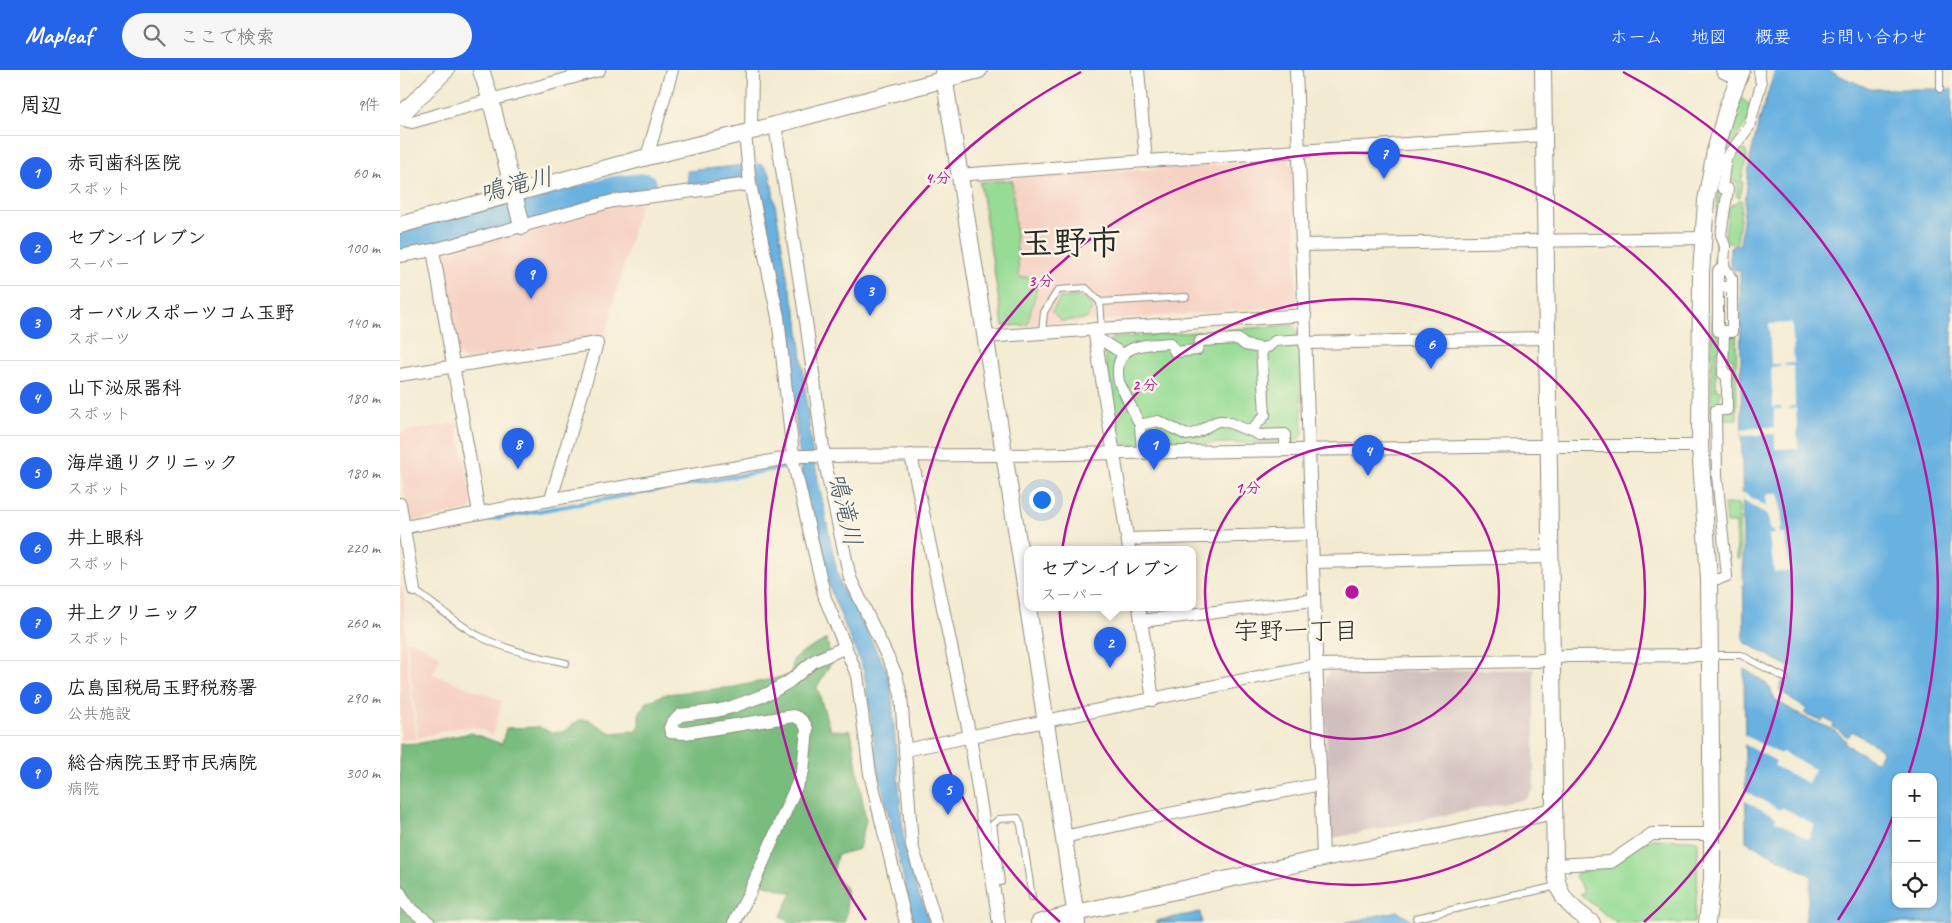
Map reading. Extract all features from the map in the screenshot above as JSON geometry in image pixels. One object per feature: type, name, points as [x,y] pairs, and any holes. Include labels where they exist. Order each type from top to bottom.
[{"type":"street","points":[[446,70],[400,117],[412,122],[599,70]]},
{"type":"street","points":[[481,70],[491,101],[518,211]]},
{"type":"street","points":[[647,157],[672,70]]},
{"type":"street","points":[[752,70],[748,133],[750,182],[778,317],[796,457],[825,598],[857,675],[870,774],[906,923]]},
{"type":"street","points":[[400,256],[433,250],[518,211],[647,157],[748,133],[943,75],[979,70]]},
{"type":"street","points":[[1138,70],[1146,161]]},
{"type":"street","points":[[1296,70],[1323,858]]},
{"type":"street","points":[[1543,70],[1555,865],[1557,886],[1570,906],[1592,923]]},
{"type":"street","points":[[1707,923],[1712,879],[1712,834],[1709,579],[1700,446],[1701,273],[1702,238],[1715,151],[1728,105],[1741,74],[1724,70]]},
{"type":"street","points":[[1724,266],[1718,271],[1718,331],[1732,332],[1732,280],[1724,266],[1725,246],[1721,235],[1728,190],[1722,188],[1726,158],[1750,127],[1761,84],[1759,70]]},
{"type":"street","points":[[943,75],[1024,580]]},
{"type":"street","points":[[774,125],[806,320],[818,455],[850,578],[896,675],[901,695],[912,846],[936,923]]},
{"type":"street","points":[[958,175],[1544,135]]},
{"type":"street","points":[[400,225],[613,201],[750,182]]},
{"type":"street","points":[[1302,244],[1702,238]]},
{"type":"street","points":[[433,250],[479,513]]},
{"type":"street","points":[[1718,287],[1732,287]]},
{"type":"street","points":[[985,337],[1097,331],[1305,315]]},
{"type":"street","points":[[1097,331],[1123,354]]},
{"type":"street","points":[[1097,331],[1129,544],[1312,534]]},
{"type":"street","points":[[1709,579],[1720,579],[1727,576],[1717,475],[1716,428],[1716,410],[1727,410],[1727,374],[1723,374],[1724,331]]},
{"type":"street","points":[[1142,452],[1140,425],[1119,382],[1117,367],[1123,354],[1141,345],[1170,343],[1175,352],[1197,350],[1200,341],[1238,339],[1245,345],[1261,348],[1268,347],[1275,341],[1546,338]]},
{"type":"street","points":[[400,375],[597,343],[551,499]]},
{"type":"street","points":[[1251,431],[1265,415],[1261,348]]},
{"type":"street","points":[[1140,425],[1158,421],[1187,435],[1198,433],[1219,420],[1259,435],[1285,434],[1286,450]]},
{"type":"street","points":[[402,528],[551,499],[796,457],[818,455],[1004,455],[1309,449],[1700,446]]},
{"type":"street","points":[[911,455],[970,737],[999,923]]},
{"type":"street","points":[[400,504],[402,528],[414,590]]},
{"type":"street","points":[[1313,562],[1549,556]]},
{"type":"street","points":[[1141,621],[1314,600]]},
{"type":"street","points":[[1029,611],[1076,918]]},
{"type":"street","points":[[1140,611],[1153,700]]},
{"type":"street","points":[[734,923],[748,896],[803,771],[807,729],[799,718],[792,716],[685,733],[670,732],[672,723],[681,715],[716,711],[770,693],[790,681],[814,661],[846,647]]},
{"type":"street","points":[[905,750],[1316,665],[1536,661],[1566,656],[1709,655]]},
{"type":"street","points":[[1064,837],[1321,784]]},
{"type":"street","points":[[1039,923],[1076,918],[1323,858],[1445,835],[1553,811]]},
{"type":"street","points":[[1555,865],[1611,862],[1652,834],[1712,834]]},
{"type":"street","points":[[400,893],[407,906],[429,923]]},
{"type":"lane","points":[[1940,70],[1940,89]]},
{"type":"lane","points":[[1042,333],[1044,312],[1058,290],[1086,288],[1100,302],[1186,296]]},
{"type":"lane","points":[[1097,331],[1100,302]]},
{"type":"lane","points":[[414,590],[464,626],[489,640],[521,652],[566,663]]},
{"type":"lane","points":[[1709,655],[1741,655],[1785,678]]},
{"type":"lane","points":[[1001,882],[993,824],[998,819],[1018,818],[1021,825],[1032,897]]},
{"type":"lane","points":[[1416,918],[1557,886]]},
{"type":"shaded area","points":[[1287,160],[1293,166],[1297,299],[1291,306],[1002,328],[978,181]]},
{"type":"shaded area","points":[[640,203],[605,336],[468,360],[463,359],[456,353],[440,258],[443,254],[612,207]]},
{"type":"shaded area","points":[[457,423],[472,504],[470,510],[409,522],[400,465],[400,432]]},
{"type":"shaded area","points":[[400,588],[403,588],[406,653],[416,739],[400,740]]},
{"type":"shaded area","points":[[407,641],[412,641],[441,656],[433,674],[502,701],[492,736],[481,729],[470,727],[455,728],[418,738]]},
{"type":"shaded area","points":[[1534,669],[1534,789],[1526,799],[1329,839],[1325,679],[1330,672]]},
{"type":"green space","points":[[1741,98],[1750,105],[1749,119],[1726,152]]},
{"type":"green space","points":[[1740,149],[1746,151],[1747,158],[1741,181],[1743,182],[1740,197],[1736,196],[1738,182],[1726,180],[1730,158]]},
{"type":"green space","points":[[1012,180],[1019,277],[1038,277],[1038,285],[1027,325],[1003,326],[980,182]]},
{"type":"green space","points":[[1718,192],[1723,192],[1715,274],[1721,351],[1716,351],[1716,390],[1720,390],[1720,407],[1711,407],[1712,285]]},
{"type":"green space","points":[[1742,200],[1737,244],[1728,243],[1725,235],[1729,207]]},
{"type":"green space","points":[[1732,274],[1736,274],[1737,419],[1720,419],[1720,412],[1732,412],[1733,358],[1726,358],[1726,338],[1733,338],[1734,280]]},
{"type":"green space","points":[[1083,296],[1093,308],[1086,319],[1061,321],[1052,312],[1060,298]]},
{"type":"green space","points":[[1293,325],[1298,332],[1303,435],[1296,442],[1123,445],[1119,439],[1104,351],[1112,338]]},
{"type":"green space","points":[[1724,504],[1739,504],[1740,559],[1737,559],[1736,523],[1726,523]]},
{"type":"green space","points":[[827,639],[831,663],[817,687],[830,730],[851,731],[866,821],[859,849],[837,855],[833,874],[846,888],[847,911],[844,923],[790,923],[781,916],[792,893],[759,883],[740,923],[400,923],[400,744],[420,743],[471,733],[502,744],[506,728],[539,727],[553,733],[565,731],[579,720],[589,720],[611,733],[635,731],[639,727],[639,714],[647,702],[666,694],[734,687],[791,675],[793,660],[801,653]]},
{"type":"green space","points":[[1653,839],[1694,840],[1698,842],[1694,923],[1616,923],[1580,894],[1585,892],[1575,876],[1578,872],[1586,872],[1587,868]]},
{"type":"water","points":[[1775,70],[1827,70],[1870,89],[1952,89],[1952,923],[1805,923],[1812,876],[1746,841],[1744,669],[1763,681],[1770,688],[1775,700],[1802,716],[1832,729],[1846,740],[1845,744],[1876,762],[1882,753],[1881,749],[1852,731],[1848,737],[1833,727],[1834,724],[1824,718],[1822,721],[1804,713],[1807,709],[1779,689],[1781,687],[1785,689],[1786,687],[1781,685],[1790,667],[1744,642],[1740,270],[1730,270],[1730,247],[1740,245],[1750,159]]},
{"type":"water","points":[[756,164],[763,165],[770,174],[788,281],[798,321],[811,444],[841,587],[855,608],[887,672],[891,689],[904,846],[929,923],[914,923],[879,775],[864,671],[826,576],[801,470],[789,354],[788,320],[767,230],[759,179],[741,179],[688,185],[687,171]]},
{"type":"water","points":[[1397,911],[1415,923],[1344,923]]},
{"type":"water","points":[[1200,912],[1202,923],[1156,923],[1156,921]]},
{"type":"pier","points":[[1792,323],[1794,363],[1784,364],[1785,366],[1794,366],[1795,406],[1789,407],[1789,409],[1796,408],[1798,448],[1775,449],[1775,434],[1742,436],[1741,429],[1774,427],[1774,409],[1781,409],[1781,407],[1773,407],[1771,367],[1782,366],[1781,364],[1771,364],[1769,324]]},
{"type":"pier","points":[[1742,492],[1767,507],[1766,495],[1779,493],[1783,528],[1779,529],[1780,534],[1785,534],[1790,571],[1774,572],[1769,535],[1775,534],[1774,530],[1770,530],[1768,515],[1742,500]]},
{"type":"pier","points":[[1744,735],[1780,754],[1782,752],[1815,769],[1808,783],[1774,766],[1776,761],[1744,744]]},
{"type":"pier","points":[[1745,791],[1780,810],[1782,807],[1815,825],[1808,839],[1775,821],[1776,817],[1745,801]]},
{"type":"waterway","name":"鳴滝川","points":[[400,241],[549,205],[614,187],[646,184]]},
{"type":"waterway","points":[[414,533],[788,467]]},
{"type":"place","name":"井上クリニック","points":[[1384,179]]},
{"type":"place","name":"総合病院玉野市民病院","points":[[531,299]]},
{"type":"place","name":"オーバルスポーツコム玉野","points":[[870,316]]},
{"type":"place","name":"井上眼科","points":[[1431,369]]},
{"type":"place","name":"広島国税局玉野税務署","points":[[518,469]]},
{"type":"place","name":"赤司歯科医院","points":[[1154,470]]},
{"type":"place","name":"山下泌尿器科","points":[[1368,476]]},
{"type":"place","name":"セブン-イレブン","points":[[1110,668]]},
{"type":"place","name":"海岸通りクリニック","points":[[948,815]]},
{"type":"district","name":"玉野市","points":[[1070,242]]},
{"type":"district","name":"宇野一丁目","points":[[1296,630]]}]
